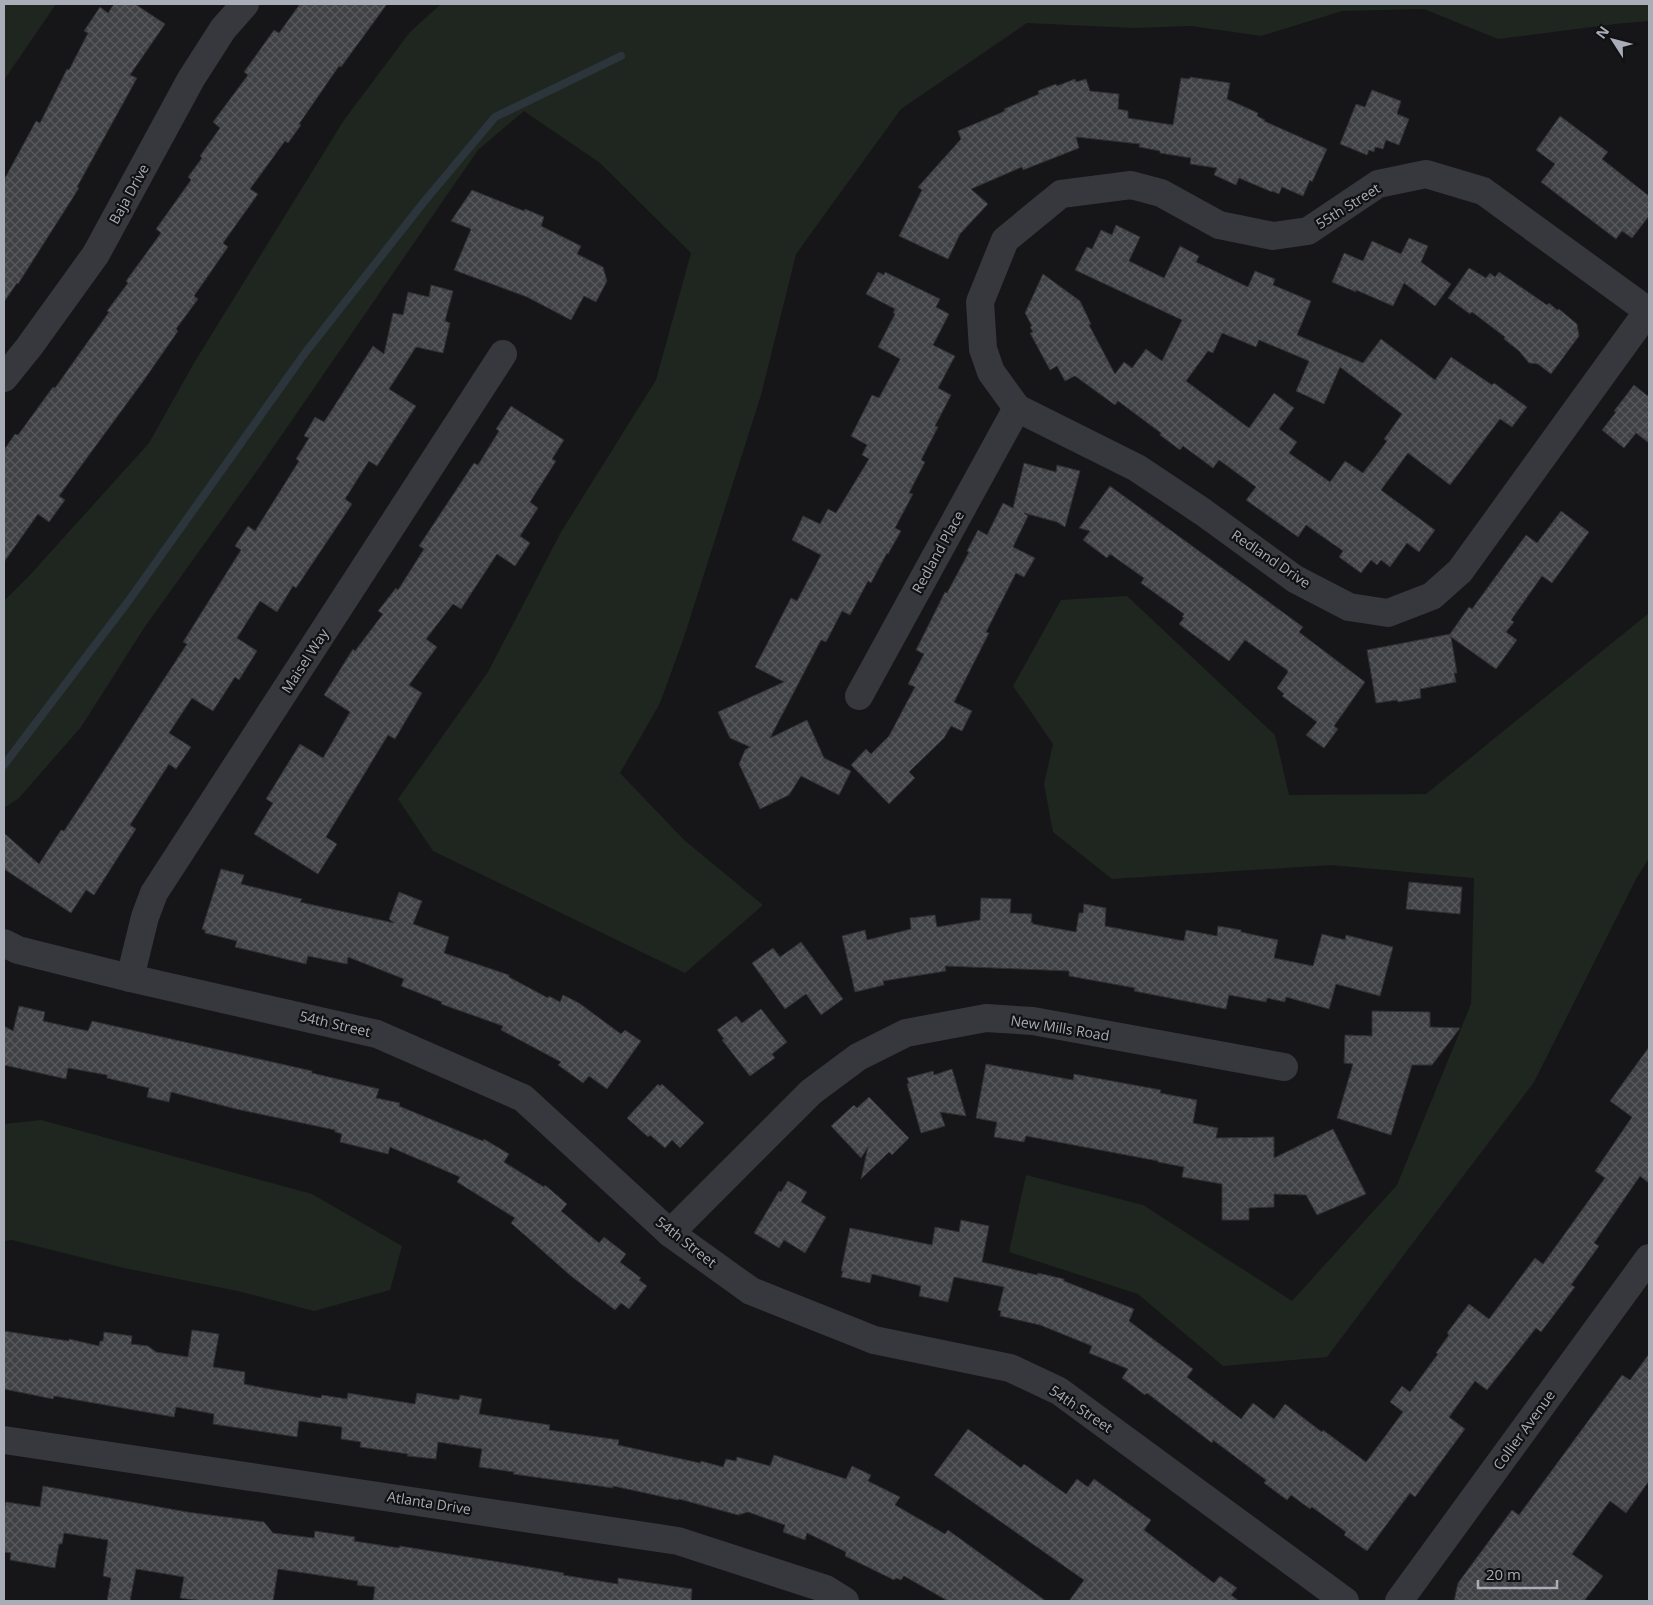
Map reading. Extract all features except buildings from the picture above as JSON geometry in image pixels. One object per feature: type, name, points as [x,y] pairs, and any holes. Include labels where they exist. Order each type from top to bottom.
[{"type":"street","name":"Baja Drive","points":[[4,378],[29,347],[96,254],[191,79],[223,29],[245,4]]},
{"type":"street","name":"55th Street","points":[[1017,408],[991,372],[983,349],[980,302],[1005,240],[1061,194],[1131,185],[1160,193],[1220,225],[1273,236],[1308,231],[1378,184],[1426,174],[1483,190],[1649,311]]},
{"type":"street","name":"Redland Drive","points":[[1017,408],[1137,468],[1203,512],[1295,579],[1350,607],[1388,613],[1432,596],[1460,570],[1649,311]]},
{"type":"street","name":"Maisel Way","points":[[130,978],[145,917],[154,893],[503,354]]},
{"type":"street","name":"Redland Place","points":[[859,696],[1017,408]]},
{"type":"street","name":"54th Street","points":[[4,942],[18,950],[130,978],[377,1034],[523,1098],[670,1233],[751,1291],[874,1340],[1010,1368],[1059,1391],[1345,1601]]},
{"type":"street","name":"New Mills Road","points":[[670,1233],[811,1092],[858,1057],[906,1033],[986,1018],[1034,1021],[1284,1067]]},
{"type":"street","name":"Collier Avenue","points":[[1399,1601],[1649,1258]]},
{"type":"street","name":"Atlanta Drive","points":[[4,1440],[678,1541],[826,1589],[845,1601]]},
{"type":"shaded area","points":[[4,4],[56,4],[4,80]]},
{"type":"shaded area","points":[[441,4],[1649,4],[1649,21],[1498,39],[1424,9],[1342,11],[1261,36],[1191,26],[1134,28],[1027,23],[901,109],[796,254],[761,395],[684,637],[660,703],[620,773],[684,840],[763,905],[685,973],[433,851],[398,799],[488,672],[561,532],[656,380],[691,253],[600,163],[524,111],[478,150],[261,465],[144,628],[81,727],[19,798],[4,808],[4,601],[30,575],[149,443],[194,363],[344,120],[410,32]]},
{"type":"shaded area","points":[[1127,596],[1275,735],[1289,795],[1426,794],[1649,613],[1649,858],[1636,879],[1534,1082],[1327,1357],[1223,1366],[1138,1294],[1009,1252],[1026,1175],[1143,1205],[1292,1301],[1397,1185],[1471,1004],[1474,878],[1331,865],[1112,879],[1053,832],[1044,784],[1053,744],[1013,686],[1061,600]]},
{"type":"shaded area","points":[[41,1120],[312,1194],[402,1246],[390,1290],[314,1311],[242,1292],[124,1268],[12,1240],[4,1241],[4,1124]]},
{"type":"waterway","points":[[4,765],[130,599],[305,353],[423,203],[495,117],[621,56]]}]
